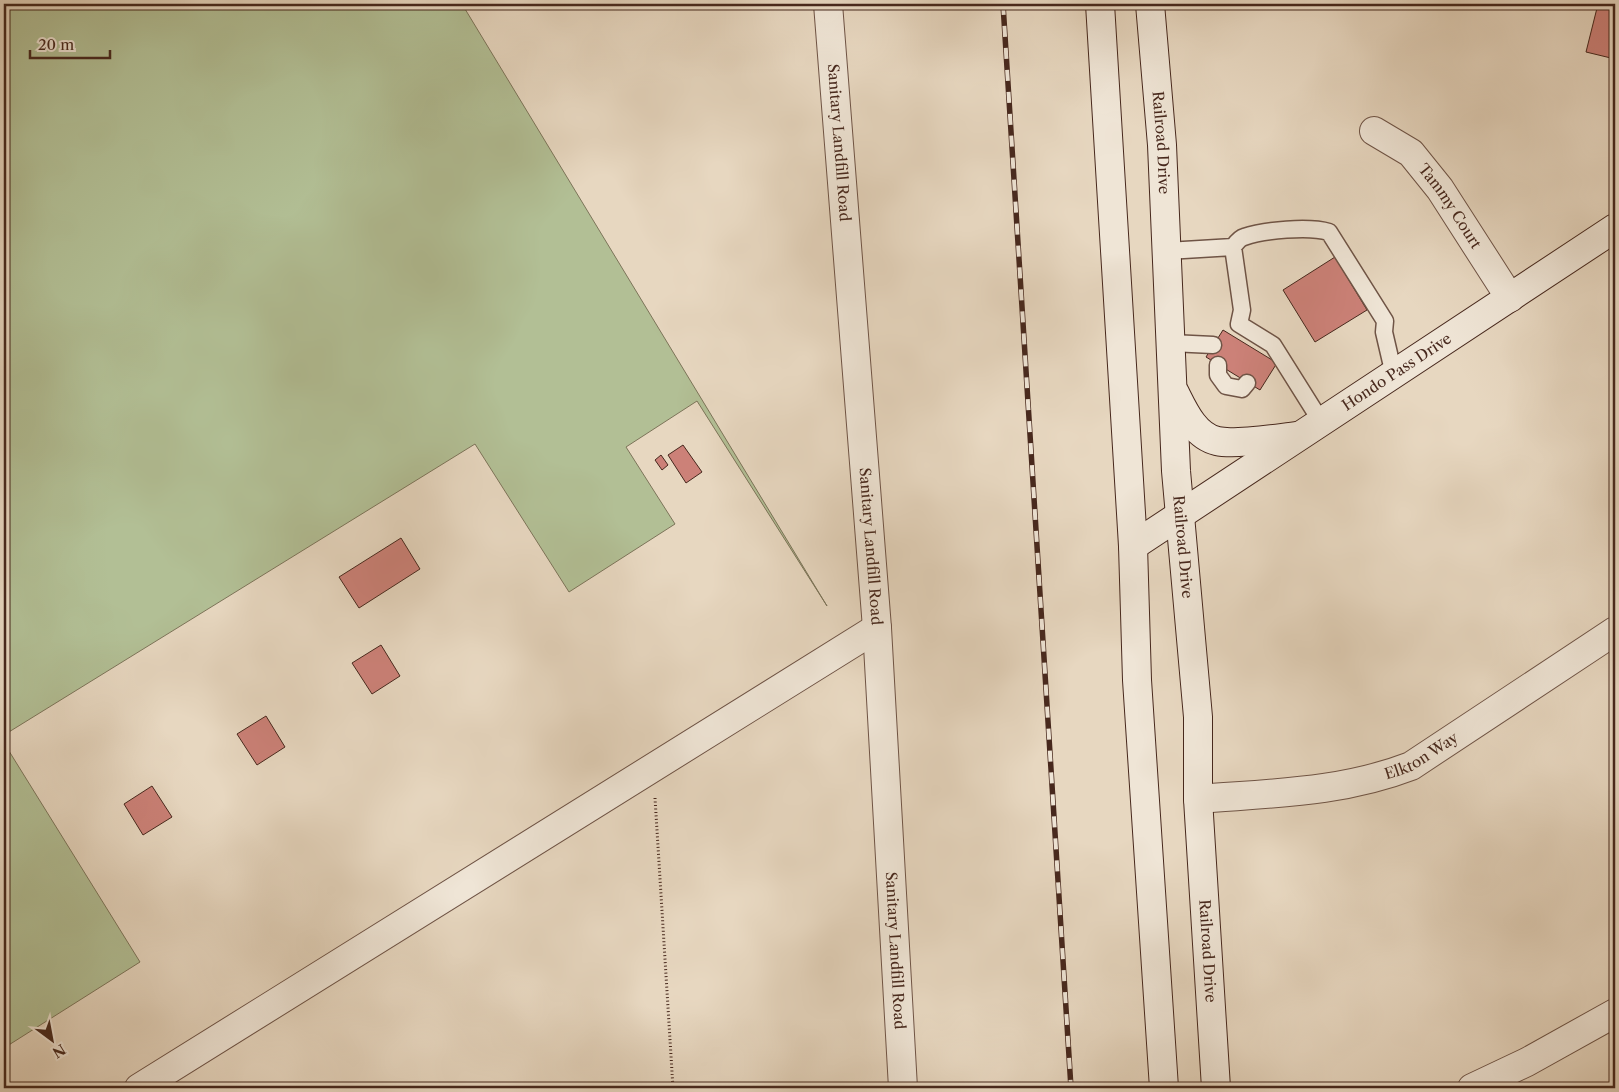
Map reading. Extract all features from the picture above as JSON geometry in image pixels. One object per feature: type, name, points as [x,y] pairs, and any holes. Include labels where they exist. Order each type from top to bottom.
[{"type":"main road","name":"Sanitary Landfill Road","points":[[828,4],[876,628],[903,1088]]},
{"type":"main road","points":[[1100,4],[1133,546],[1138,689],[1164,1088]]},
{"type":"main road","name":"Railroad Drive","points":[[1150,4],[1162,145],[1176,471],[1198,717],[1198,799],[1216,1088]]},
{"type":"main road","name":"Tammy Court","points":[[1374,131],[1411,153],[1417,160],[1440,189],[1510,298]]},
{"type":"main road","name":"Hondo Pass Drive","points":[[1133,546],[1312,430],[1615,228]]},
{"type":"main road","points":[[1173,388],[1186,415],[1197,429],[1216,441],[1312,430]]},
{"type":"main road","points":[[139,1088],[876,628]]},
{"type":"main road","name":"Elkton Way","points":[[1198,799],[1339,787],[1378,778],[1411,766],[1615,631]]},
{"type":"main road","points":[[1472,1088],[1527,1062],[1615,1013]]},
{"type":"lane","points":[[1167,251],[1233,247],[1242,237],[1260,233],[1319,228],[1329,232],[1385,321],[1384,332],[1394,375]]},
{"type":"lane","points":[[1233,247],[1242,310],[1235,330],[1270,351],[1312,430]]},
{"type":"lane","points":[[1171,343],[1213,345]]},
{"type":"lane","points":[[1226,375],[1242,389],[1247,383]]},
{"type":"path","points":[[653,768],[673,1088]]},
{"type":"green space","points":[[4,4],[462,4],[827,606],[697,401],[626,447],[675,524],[569,592],[475,444],[4,735]]},
{"type":"green space","points":[[4,743],[140,962],[4,1048]]},
{"type":"building","points":[[1598,4],[1615,4],[1615,59],[1586,52]]},
{"type":"building","points":[[1335,257],[1367,310],[1315,342],[1283,290]]},
{"type":"building","points":[[1223,330],[1277,363],[1260,390],[1206,357]]},
{"type":"building","points":[[683,445],[702,472],[686,483],[668,455]]},
{"type":"building","points":[[661,455],[668,465],[662,470],[655,460]]},
{"type":"building","points":[[401,538],[420,569],[359,608],[339,577]]},
{"type":"building","points":[[381,645],[400,676],[372,694],[352,663]]},
{"type":"building","points":[[266,716],[285,747],[257,765],[237,734]]},
{"type":"building","points":[[152,786],[172,817],[143,835],[124,804]]},
{"type":"railway","points":[[1003,4],[1071,1088]]}]
